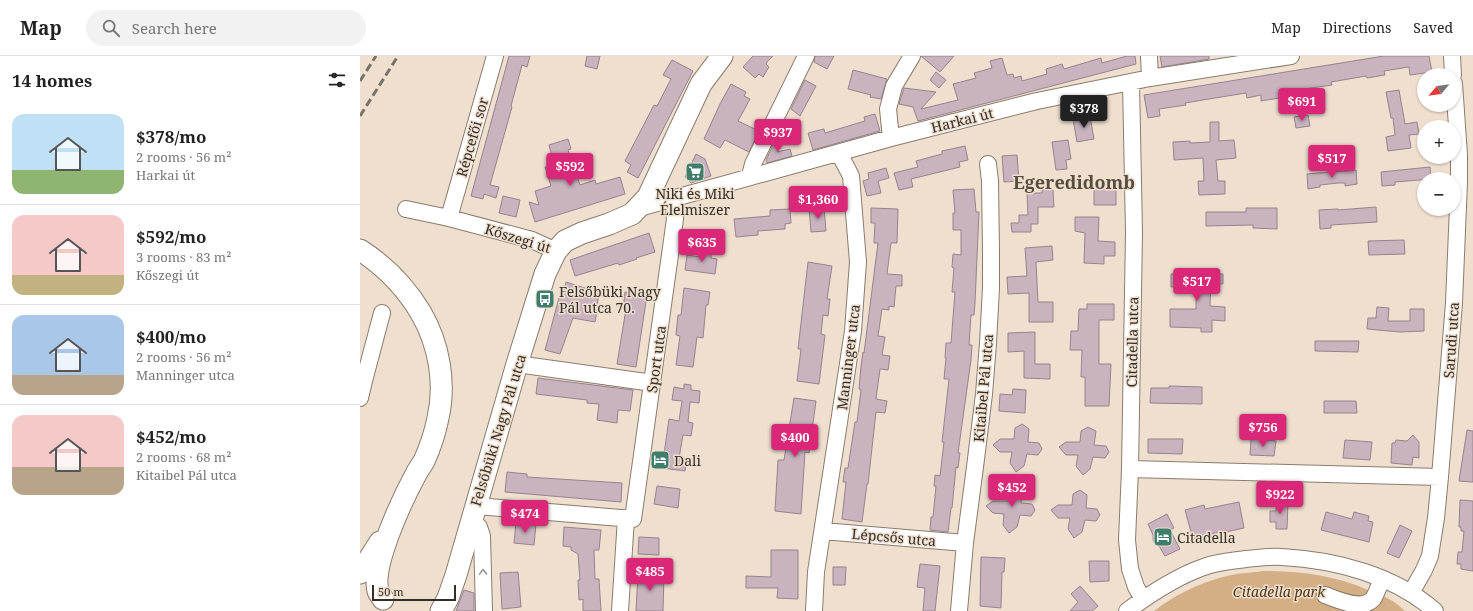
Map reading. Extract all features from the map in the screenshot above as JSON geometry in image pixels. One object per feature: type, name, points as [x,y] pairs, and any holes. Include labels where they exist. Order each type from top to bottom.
[{"type":"main road","name":"Kőszegi út","points":[[556,251],[565,241],[570,238],[632,214],[639,208],[648,197],[701,84],[715,58]]},
{"type":"main road","points":[[360,250],[386,270],[414,301],[426,323],[434,344],[440,370],[441,391],[439,411],[432,441],[393,524],[382,556],[378,575],[378,592],[388,606]]},
{"type":"main road","name":"Felsőbüki Nagy Pál utca","points":[[440,611],[448,598],[452,586],[517,364],[545,274],[556,251]]},
{"type":"main road","points":[[360,572],[393,524]]},
{"type":"main road","points":[[360,584],[375,590],[388,606]]},
{"type":"street","name":"Répcefői sor","points":[[449,218],[495,56]]},
{"type":"street","points":[[750,176],[753,164],[806,56]]},
{"type":"street","points":[[891,138],[888,109],[894,86],[912,56]]},
{"type":"street","points":[[1149,56],[1150,78]]},
{"type":"street","name":"Harkai út","points":[[639,208],[891,138],[1037,101],[1150,78],[1291,56]]},
{"type":"street","points":[[1452,56],[1453,68]]},
{"type":"street","name":"Citadella utca","points":[[1131,82],[1134,169],[1134,233],[1130,469],[1127,540],[1130,569],[1136,587],[1143,599]]},
{"type":"street","name":"Sarudi utca","points":[[1411,593],[1430,556],[1440,477],[1454,303],[1460,182],[1456,112]]},
{"type":"street","name":"Manninger utca","points":[[814,611],[816,572],[853,331],[858,262],[851,176],[838,153]]},
{"type":"street","name":"Kitaibel Pál utca","points":[[959,611],[965,543],[984,394],[991,288],[990,181],[988,164]]},
{"type":"street","name":"Sport utca","points":[[620,611],[629,518],[653,383],[675,219],[673,199]]},
{"type":"street","name":"Kőszegi út","points":[[406,209],[449,218],[532,240],[556,251]]},
{"type":"street","points":[[360,398],[362,378],[382,314]]},
{"type":"street","points":[[517,364],[653,383]]},
{"type":"street","points":[[1130,469],[1440,477]]},
{"type":"street","points":[[484,611],[482,536],[473,513],[629,518]]},
{"type":"street","name":"Lépcsős utca","points":[[823,530],[965,543]]},
{"type":"street","points":[[1127,611],[1143,599],[1179,577],[1202,567],[1227,561],[1263,557],[1281,557],[1331,562],[1382,579],[1411,593],[1435,611]]},
{"type":"street","points":[[1325,595],[1357,607],[1366,605],[1373,599],[1382,579]]},
{"type":"green space","name":"Citadella park","points":[[1263,571],[1304,573],[1329,577],[1383,596],[1397,604],[1405,611],[1154,611],[1178,595],[1204,583],[1223,577]]},
{"type":"building","points":[[509,56],[530,56],[527,67],[522,65],[490,185],[499,187],[496,198],[484,194],[483,199],[471,196]]},
{"type":"building","points":[[587,56],[600,56],[597,69],[585,66]]},
{"type":"building","points":[[753,56],[773,56],[766,64],[769,67],[763,77],[759,74],[755,78],[743,67]]},
{"type":"building","points":[[815,56],[834,56],[827,69],[814,62]]},
{"type":"building","points":[[921,56],[954,56],[940,72]]},
{"type":"building","points":[[1127,56],[1135,56],[1136,64],[918,121],[913,107],[899,104],[904,88],[936,92],[921,109],[958,100],[953,84],[976,78],[974,73],[992,68],[990,61],[1002,58],[1007,75],[1013,74],[1014,78],[1021,76],[1022,81],[1047,74],[1046,69],[1062,64],[1064,69],[1101,58],[1102,63]]},
{"type":"building","points":[[1160,56],[1209,56],[1209,59],[1162,67]]},
{"type":"building","points":[[1384,56],[1429,56],[1431,68],[1417,68],[1417,74],[1410,75],[1409,67],[1384,71],[1385,75],[1367,78],[1366,76],[1331,82],[1332,85],[1304,89],[1305,94],[1261,101],[1261,95],[1247,98],[1246,93],[1185,103],[1186,105],[1159,109],[1160,116],[1148,118],[1144,95]]},
{"type":"building","points":[[672,60],[693,71],[638,178],[627,172],[631,165],[625,161],[654,105],[657,106],[671,79],[663,75]]},
{"type":"building","points":[[853,70],[887,79],[881,99],[870,97],[871,95],[848,89]]},
{"type":"building","points":[[936,72],[946,80],[939,88],[930,80]]},
{"type":"building","points":[[805,80],[816,86],[800,116],[791,109]]},
{"type":"building","points":[[731,84],[746,92],[744,96],[750,99],[738,121],[759,131],[749,152],[725,140],[720,148],[704,139]]},
{"type":"building","points":[[1399,90],[1405,124],[1417,122],[1417,134],[1409,135],[1411,148],[1388,151],[1386,137],[1395,135],[1393,118],[1391,118],[1386,92]]},
{"type":"building","points":[[875,114],[880,131],[813,150],[808,133],[824,129],[825,133],[865,121],[864,117]]},
{"type":"building","points":[[1308,115],[1310,126],[1296,128],[1294,117]]},
{"type":"building","points":[[1090,116],[1094,139],[1077,142],[1073,119]]},
{"type":"building","points":[[1210,122],[1219,122],[1219,141],[1234,140],[1236,158],[1216,160],[1218,181],[1225,181],[1225,194],[1199,195],[1198,181],[1204,181],[1203,158],[1174,160],[1173,142],[1210,142]]},
{"type":"building","points":[[568,139],[571,149],[568,150],[580,185],[595,180],[596,184],[620,177],[625,194],[535,222],[529,202],[539,205],[535,191],[551,186],[545,167],[554,164],[549,145]]},
{"type":"building","points":[[776,139],[782,143],[777,152],[790,149],[792,156],[767,163],[766,160]]},
{"type":"building","points":[[1068,140],[1071,159],[1066,160],[1067,169],[1056,170],[1052,142]]},
{"type":"building","points":[[965,146],[968,160],[959,162],[960,167],[911,179],[913,187],[899,190],[894,173],[918,167],[916,161],[942,154],[942,151]]},
{"type":"building","points":[[696,154],[705,159],[711,176],[691,183],[685,177]]},
{"type":"building","points":[[1017,155],[1019,181],[1004,182],[1002,156]]},
{"type":"building","points":[[1430,167],[1430,172],[1417,172],[1417,180],[1395,182],[1395,185],[1382,186],[1381,172]]},
{"type":"building","points":[[886,168],[889,178],[878,181],[881,193],[867,196],[863,181],[869,179],[868,173]]},
{"type":"building","points":[[1356,170],[1357,184],[1345,186],[1345,183],[1338,183],[1320,185],[1320,187],[1308,189],[1307,174]]},
{"type":"building","points":[[1094,188],[1116,188],[1116,205],[1094,205]]},
{"type":"building","points":[[974,189],[976,212],[979,212],[975,303],[974,315],[971,315],[969,345],[972,345],[971,360],[958,453],[960,453],[958,468],[956,467],[948,532],[930,530],[931,517],[933,517],[936,486],[934,486],[935,475],[940,476],[944,442],[942,442],[949,379],[944,379],[946,343],[951,343],[955,292],[952,292],[954,268],[952,267],[953,254],[961,255],[961,230],[953,230],[953,213],[955,213],[953,190]]},
{"type":"building","points":[[1042,190],[1053,190],[1054,207],[1038,207],[1038,224],[1031,224],[1031,232],[1012,232],[1011,223],[1019,223],[1019,215],[1028,215],[1027,193],[1042,193]]},
{"type":"building","points":[[503,196],[520,200],[516,217],[499,213]]},
{"type":"building","points":[[824,207],[826,231],[811,232],[809,208]]},
{"type":"building","points":[[1376,207],[1377,222],[1331,225],[1331,228],[1320,229],[1319,210]]},
{"type":"building","points":[[871,208],[898,209],[897,243],[891,243],[887,274],[902,275],[902,286],[896,286],[894,307],[889,306],[889,310],[882,309],[878,336],[885,337],[882,355],[890,356],[888,370],[880,369],[876,399],[887,401],[885,413],[876,412],[862,522],[842,519],[846,482],[843,482],[845,468],[848,468],[855,422],[857,422],[861,390],[859,389],[861,366],[878,243],[874,243],[875,223],[871,223]]},
{"type":"building","points":[[1246,208],[1277,208],[1277,229],[1253,228],[1253,225],[1206,226],[1206,212],[1246,212]]},
{"type":"building","points":[[790,209],[791,223],[785,224],[785,229],[758,231],[758,235],[736,237],[734,219],[770,216],[770,210]]},
{"type":"building","points":[[1075,217],[1099,217],[1098,241],[1115,242],[1115,256],[1104,256],[1104,264],[1084,263],[1085,233],[1075,231]]},
{"type":"building","points":[[649,233],[655,252],[619,265],[618,263],[575,276],[570,260]]},
{"type":"building","points":[[1404,240],[1405,254],[1369,255],[1368,241]]},
{"type":"building","points":[[1052,246],[1053,260],[1036,262],[1038,302],[1053,302],[1053,322],[1029,322],[1029,293],[1008,294],[1007,277],[1027,276],[1025,248]]},
{"type":"building","points":[[700,251],[711,252],[711,258],[717,259],[715,274],[685,270],[687,255],[700,257]]},
{"type":"building","points":[[808,262],[832,266],[827,299],[830,299],[828,316],[823,315],[821,334],[825,335],[819,384],[797,381],[801,349],[798,349]]},
{"type":"building","points":[[1171,274],[1223,274],[1223,284],[1211,283],[1210,306],[1225,307],[1225,321],[1212,320],[1212,332],[1201,332],[1201,328],[1170,327],[1170,309],[1196,309],[1196,292],[1177,291],[1178,287],[1171,287]]},
{"type":"building","points":[[566,282],[599,294],[595,322],[573,318],[560,354],[545,350],[559,298],[562,298]]},
{"type":"building","points":[[684,288],[710,292],[708,305],[706,305],[703,338],[697,337],[693,367],[676,365],[680,336],[676,335],[678,315],[681,315]]},
{"type":"building","points":[[625,292],[647,295],[636,367],[617,364],[626,309],[623,309]]},
{"type":"building","points":[[1087,304],[1114,304],[1114,320],[1099,320],[1099,364],[1111,364],[1109,406],[1085,406],[1085,377],[1081,377],[1082,350],[1070,350],[1071,331],[1078,331],[1079,309],[1087,309]]},
{"type":"building","points":[[1377,307],[1389,308],[1388,321],[1410,321],[1410,309],[1424,309],[1424,331],[1400,332],[1367,329],[1368,318],[1376,318]]},
{"type":"building","points":[[1035,332],[1035,364],[1050,364],[1050,379],[1024,378],[1024,351],[1008,352],[1008,333]]},
{"type":"building","points":[[1315,341],[1359,341],[1358,352],[1315,351]]},
{"type":"building","points":[[538,378],[633,390],[630,411],[618,410],[617,423],[597,420],[599,404],[587,403],[587,400],[536,394]]},
{"type":"building","points":[[684,384],[691,385],[691,390],[700,391],[699,403],[690,402],[688,422],[693,423],[691,436],[683,435],[679,458],[687,459],[685,471],[662,468],[669,419],[679,421],[682,401],[672,400],[674,387],[684,389]]},
{"type":"building","points":[[1169,386],[1202,387],[1202,404],[1150,403],[1151,388],[1169,388]]},
{"type":"building","points":[[1013,389],[1026,390],[1025,413],[999,411],[1000,394],[1012,395]]},
{"type":"building","points":[[794,398],[816,401],[809,453],[805,452],[801,514],[775,511],[778,460],[784,460]]},
{"type":"building","points":[[1324,401],[1356,401],[1357,413],[1324,413]]},
{"type":"building","points":[[1022,424],[1029,429],[1028,442],[1039,443],[1042,449],[1038,455],[1027,454],[1024,466],[1016,472],[1010,463],[1012,452],[1000,452],[993,445],[1000,439],[1014,439],[1015,428]]},
{"type":"building","points":[[1088,427],[1096,431],[1094,445],[1106,446],[1109,452],[1105,458],[1093,457],[1090,469],[1083,475],[1076,466],[1078,455],[1066,455],[1059,447],[1066,442],[1080,442],[1081,431]]},
{"type":"building","points":[[1467,430],[1473,431],[1473,482],[1459,481]]},
{"type":"building","points":[[1413,435],[1419,442],[1419,458],[1413,457],[1412,465],[1391,463],[1392,443],[1395,443],[1396,440],[1407,441]]},
{"type":"building","points":[[1148,439],[1183,439],[1182,454],[1148,453]]},
{"type":"building","points":[[1251,439],[1276,441],[1274,456],[1250,455]]},
{"type":"building","points":[[1345,440],[1372,442],[1370,460],[1343,458]]},
{"type":"building","points":[[507,472],[527,474],[527,477],[622,483],[621,502],[505,492]]},
{"type":"building","points":[[1014,485],[1022,490],[1021,503],[1032,504],[1035,510],[1031,516],[1020,515],[1017,527],[1009,533],[1003,525],[1004,514],[993,513],[986,506],[993,501],[1007,501],[1008,489]]},
{"type":"building","points":[[657,486],[680,489],[678,508],[654,504]]},
{"type":"building","points":[[1080,490],[1087,495],[1086,508],[1097,509],[1100,515],[1096,521],[1085,520],[1082,532],[1074,538],[1068,529],[1070,518],[1058,518],[1051,510],[1058,505],[1072,505],[1073,494]]},
{"type":"building","points":[[1460,500],[1473,501],[1473,571],[1461,569],[1461,564],[1457,564],[1458,552],[1462,552],[1464,531],[1461,531],[1461,527],[1459,527]]},
{"type":"building","points":[[1277,501],[1288,502],[1287,529],[1276,529],[1276,522],[1270,522],[1270,511],[1276,511]]},
{"type":"building","points":[[1239,502],[1244,528],[1226,532],[1226,530],[1193,539],[1185,510],[1204,505],[1205,509]]},
{"type":"building","points":[[1326,512],[1352,519],[1354,512],[1369,516],[1368,521],[1373,522],[1369,542],[1321,530]]},
{"type":"building","name":"Citadella","points":[[1167,514],[1174,528],[1170,530],[1180,549],[1165,556],[1159,546],[1155,544],[1148,524]]},
{"type":"building","points":[[516,522],[536,524],[534,545],[514,543]]},
{"type":"building","points":[[1400,525],[1412,531],[1399,558],[1387,553]]},
{"type":"building","points":[[564,527],[601,530],[599,550],[594,550],[595,579],[599,579],[601,611],[583,611],[583,599],[579,600],[578,580],[580,580],[578,554],[571,550],[571,547],[563,546]]},
{"type":"building","points":[[639,537],[659,538],[659,555],[638,554]]},
{"type":"building","points":[[771,550],[798,550],[798,599],[777,598],[778,588],[746,588],[746,576],[771,577]]},
{"type":"building","points":[[981,557],[1005,558],[1004,572],[1002,572],[1001,608],[980,606]]},
{"type":"building","points":[[1089,561],[1109,561],[1109,581],[1090,582]]},
{"type":"building","points":[[920,564],[940,566],[935,611],[923,611],[925,588],[917,587]]},
{"type":"building","points":[[833,567],[846,567],[845,585],[833,585]]},
{"type":"building","points":[[518,572],[521,607],[502,609],[500,573]]},
{"type":"building","points":[[638,573],[664,573],[663,611],[636,611]]},
{"type":"building","points":[[1080,586],[1098,606],[1092,611],[1070,611],[1078,602],[1071,594]]},
{"type":"building","points":[[464,590],[474,593],[474,611],[456,611]]},
{"type":"railway","points":[[360,81],[376,56]]},
{"type":"railway","points":[[360,116],[398,56]]},
{"type":"place","name":"Niki és Miki Élelmiszer","points":[[695,172]]},
{"type":"place","name":"Felsőbüki Nagy Pál utca 70.","points":[[545,299]]},
{"type":"place","name":"Dali","points":[[660,460]]},
{"type":"place","name":"Citadella","points":[[1163,537]]},
{"type":"district","name":"Egeredidomb","points":[[1074,182]]}]
